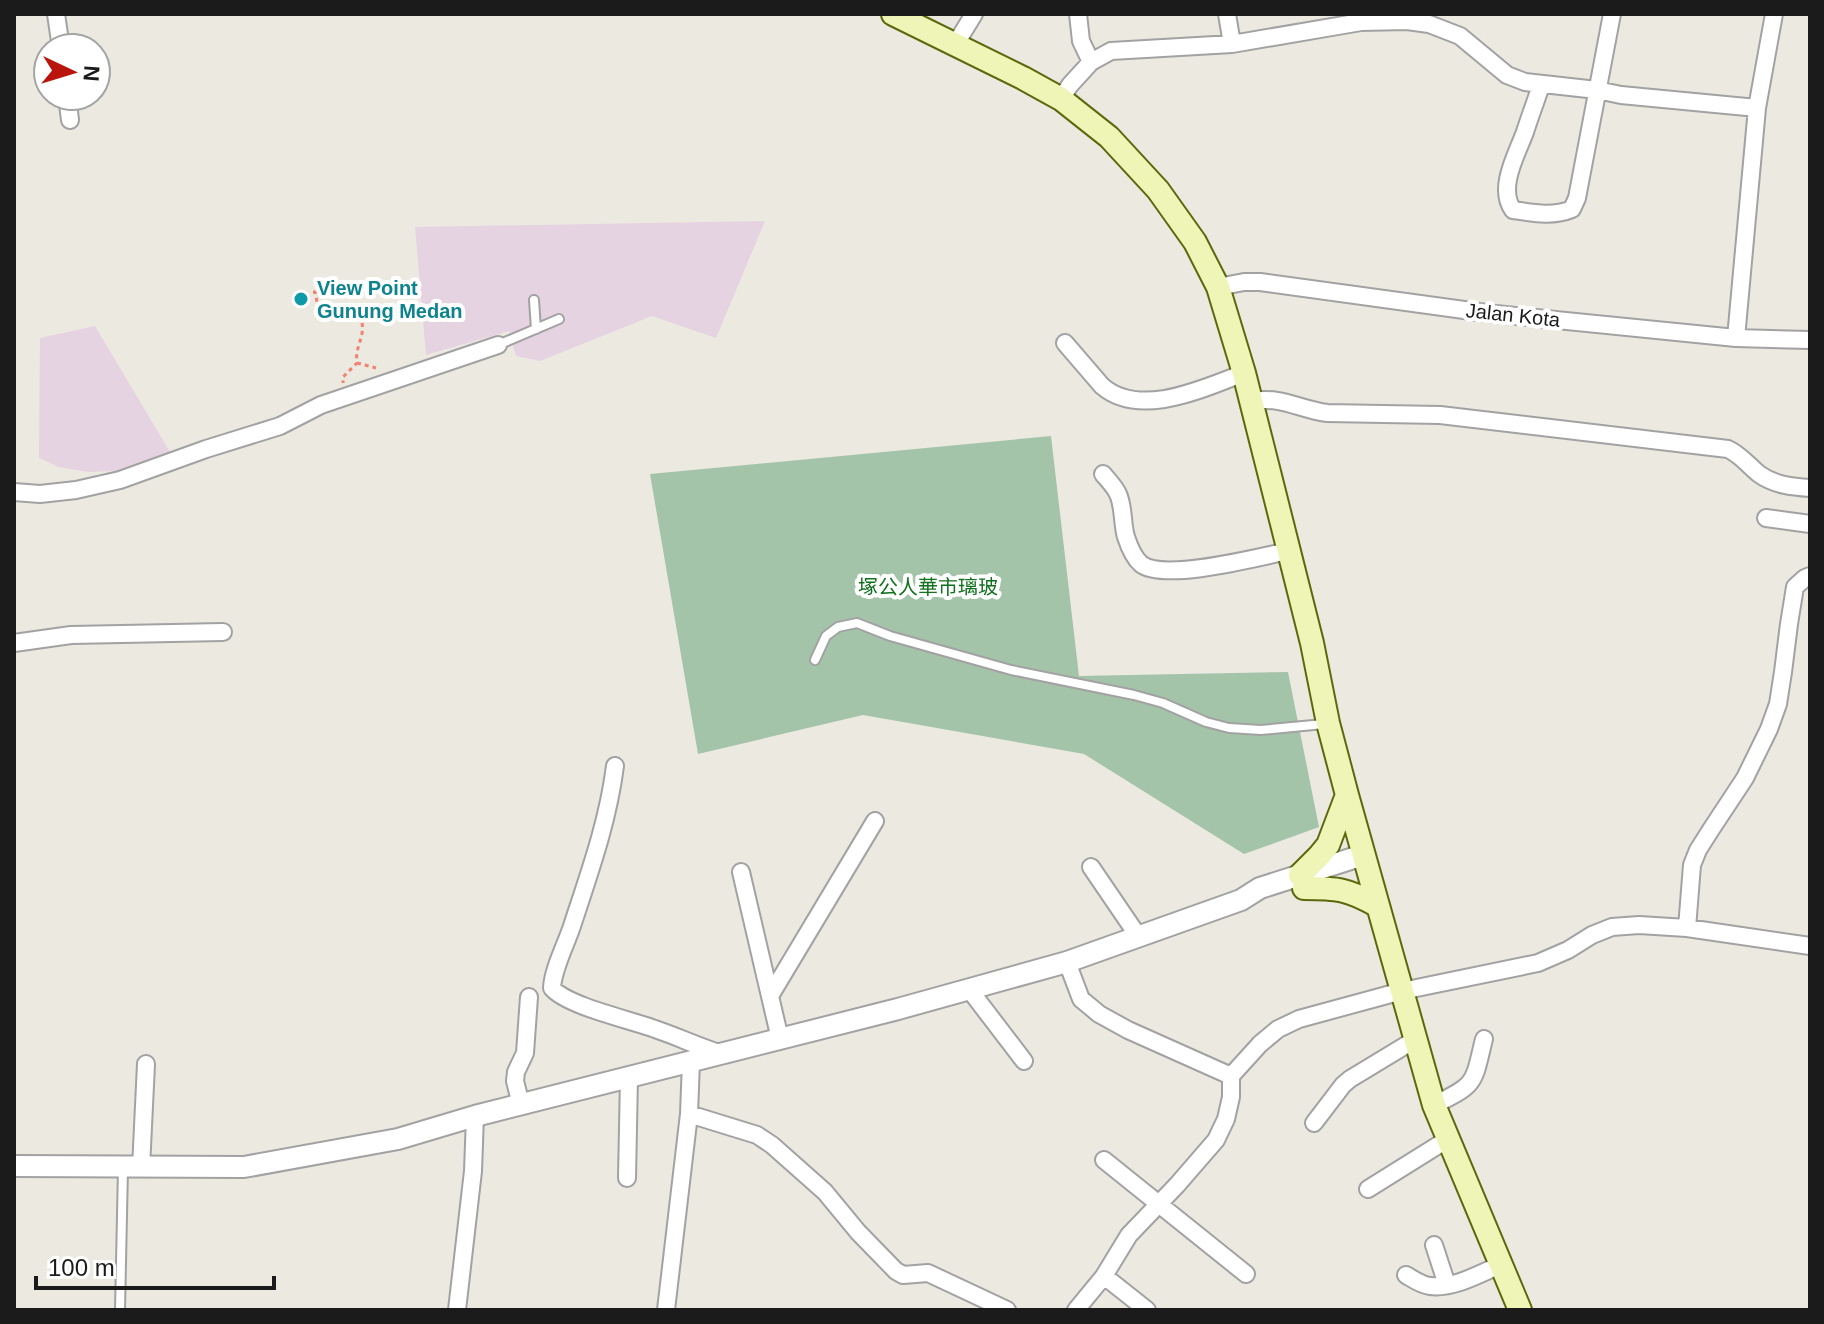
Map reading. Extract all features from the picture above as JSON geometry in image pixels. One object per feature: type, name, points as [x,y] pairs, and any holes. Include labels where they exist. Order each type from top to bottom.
[{"type":"main road","points":[[900,16],[1061,99],[1109,137],[1158,190],[1195,242],[1218,287],[1244,373],[1347,795],[1434,1105],[1520,1310]]},
{"type":"main road","points":[[1347,795],[1328,845],[1302,881],[1347,890],[1378,906]]},
{"type":"street","points":[[955,45],[974,14]]},
{"type":"street","points":[[1078,14],[1081,41],[1091,62]]},
{"type":"street","points":[[1227,14],[1232,44]]},
{"type":"street","points":[[1541,85],[1513,158],[1507,197],[1513,210],[1561,213],[1572,209],[1577,198],[1612,14]]},
{"type":"street","points":[[1736,338],[1757,108],[1774,14]]},
{"type":"street","points":[[1061,99],[1091,62],[1111,51],[1232,44],[1361,22],[1407,21],[1429,24],[1460,36],[1507,75],[1525,82],[1757,108]]},
{"type":"street","points":[[69,112],[70,120]]},
{"type":"street","name":"Jalan Kota","points":[[1218,287],[1260,282],[1486,313],[1736,338],[1810,340]]},
{"type":"street","points":[[1065,343],[1102,386],[1121,398],[1174,398],[1244,373]]},
{"type":"street","points":[[14,492],[40,494],[76,490],[120,480],[280,426],[321,405],[498,345]]},
{"type":"street","points":[[1251,401],[1271,399],[1327,413],[1440,415],[1728,449],[1737,453],[1761,476],[1777,483],[1810,488]]},
{"type":"street","points":[[1103,474],[1120,497],[1125,535],[1133,554],[1143,566],[1179,570],[1219,566],[1288,551]]},
{"type":"street","points":[[1766,518],[1810,524]]},
{"type":"street","points":[[1687,928],[1692,865],[1698,850],[1745,778],[1769,729],[1781,688],[1795,587],[1810,576]]},
{"type":"street","points":[[14,643],[71,635],[223,632]]},
{"type":"street","points":[[615,766],[603,831],[552,988],[559,995],[590,1008],[719,1053]]},
{"type":"street","points":[[770,996],[875,821]]},
{"type":"street","points":[[14,1166],[244,1167],[398,1139],[475,1116],[1067,962],[1248,897],[1264,899],[1302,881],[1365,861]]},
{"type":"street","points":[[1091,867],[1138,936]]},
{"type":"street","points":[[741,872],[780,1039]]},
{"type":"street","points":[[1076,1310],[1104,1276],[1129,1235],[1216,1140],[1226,1119],[1231,1097],[1231,1076],[1278,1029],[1299,1019],[1402,991],[1538,963],[1612,927],[1687,928],[1810,946]]},
{"type":"street","points":[[1067,962],[1081,999],[1099,1014],[1231,1076]]},
{"type":"street","points":[[969,989],[1024,1061]]},
{"type":"street","points":[[521,1105],[515,1081],[525,1053],[529,997]]},
{"type":"street","points":[[1314,1123],[1343,1085],[1416,1039]]},
{"type":"street","points":[[1434,1105],[1461,1092],[1473,1080],[1484,1039]]},
{"type":"street","points":[[666,1310],[689,1114],[691,1061]]},
{"type":"street","points":[[132,1168],[146,1064]]},
{"type":"street","points":[[627,1178],[629,1077]]},
{"type":"street","points":[[689,1114],[757,1135],[772,1145],[825,1192],[896,1271],[903,1275],[928,1273],[1007,1310]]},
{"type":"street","points":[[457,1310],[473,1171],[475,1116]]},
{"type":"street","points":[[1368,1189],[1448,1139]]},
{"type":"street","points":[[1104,1160],[1246,1274]]},
{"type":"street","points":[[1434,1245],[1447,1285]]},
{"type":"street","points":[[1406,1275],[1431,1286],[1447,1285],[1500,1265]]},
{"type":"street","points":[[1104,1276],[1147,1310]]},
{"type":"lane","points":[[534,300],[536,329]]},
{"type":"lane","points":[[498,345],[559,319]]},
{"type":"lane","points":[[815,660],[826,636],[838,627],[857,623],[890,636],[1011,670],[1163,703],[1206,722],[1229,728],[1261,730],[1328,723]]},
{"type":"lane","points":[[120,1310],[132,1168]]},
{"type":"path","points":[[313,292],[317,302],[360,317],[364,325],[363,337],[355,354],[357,363]]},
{"type":"shaded area","points":[[765,221],[716,338],[652,316],[540,361],[516,356],[509,331],[426,355],[415,227]]},
{"type":"shaded area","points":[[95,326],[170,452],[119,471],[88,472],[59,467],[39,458],[40,338]]},
{"type":"green space","name":"塚公人華市璃玻","points":[[1051,436],[1079,676],[1288,672],[1319,827],[1244,854],[1084,754],[863,715],[698,754],[650,474]]},
{"type":"place","name":"View Point Gunung Medan","points":[[301,299]]}]
